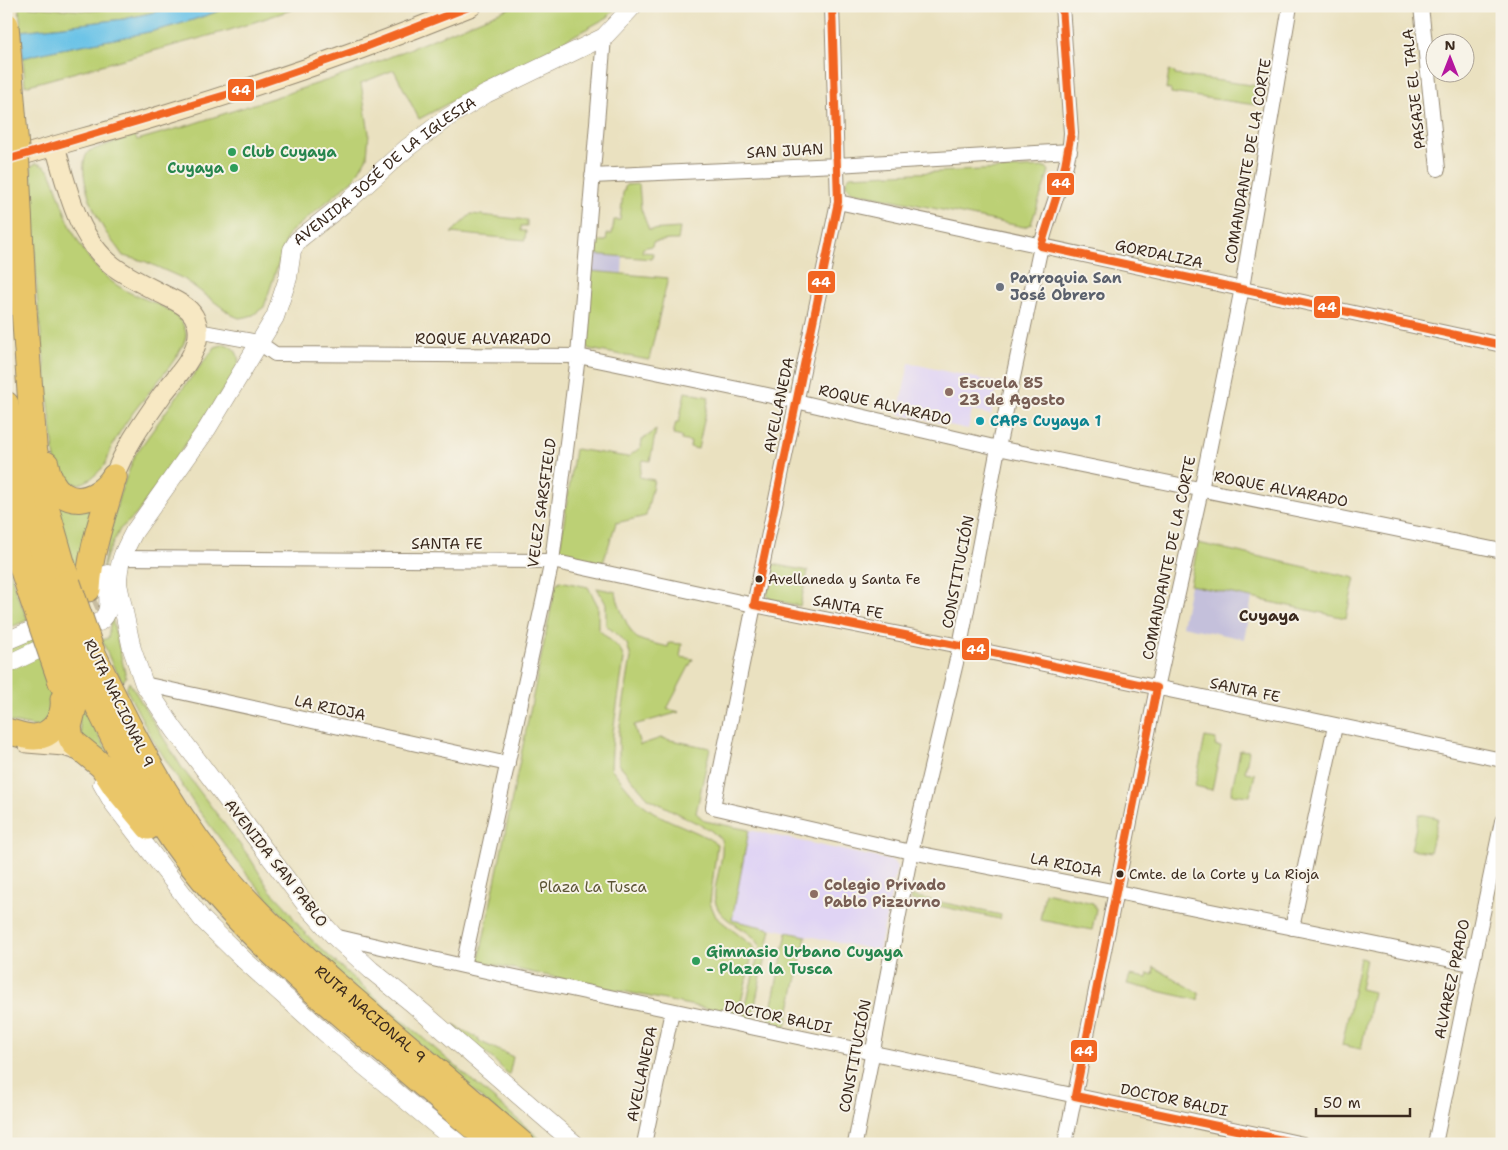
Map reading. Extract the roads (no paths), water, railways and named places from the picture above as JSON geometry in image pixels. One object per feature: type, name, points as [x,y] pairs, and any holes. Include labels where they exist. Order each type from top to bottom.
[{"type":"highway","name":"RUTA NACIONAL 9","points":[[6,25],[16,148],[24,310],[34,446],[42,493],[74,591],[76,644],[125,762],[138,786],[174,841],[199,874],[256,938],[304,983],[494,1144]]},
{"type":"highway","points":[[27,342],[37,376],[46,461],[48,474],[53,485],[60,493],[77,500],[98,493],[114,476]]},
{"type":"highway","name":"RUTA NACIONAL 9","points":[[6,404],[19,480],[39,558],[74,591]]},
{"type":"highway","points":[[6,731],[33,737],[42,736],[55,727],[63,711],[64,703],[61,682],[76,644],[74,591],[88,577],[95,541],[114,476]]},
{"type":"highway","points":[[6,507],[14,543],[74,591]]},
{"type":"highway","name":"RUTA NACIONAL 9","points":[[76,644],[172,804],[214,862],[268,923],[339,988],[522,1144]]},
{"type":"highway","points":[[61,682],[72,699],[74,707],[69,726],[74,743],[102,766],[129,803],[240,938],[262,957],[304,983]]},
{"type":"main road","points":[[6,160],[155,117],[259,84],[357,50],[472,6]]},
{"type":"main road","points":[[55,146],[70,194],[93,245],[115,267],[188,309],[197,323],[198,331],[195,348],[129,444],[114,476]]},
{"type":"main road","points":[[6,731],[28,743],[64,746],[89,755]]},
{"type":"street","name":"AVENIDA JOSÉ DE LA IGLESIA","points":[[121,558],[138,526],[207,429],[243,372],[258,342],[275,317],[288,278],[292,250],[298,240],[350,199],[407,148],[447,118],[486,94],[604,36],[633,6]]},
{"type":"street","name":"AVELLANEDA","points":[[714,807],[838,202],[832,6]]},
{"type":"street","name":"CONSTITUCIÓN","points":[[855,1144],[911,852],[960,646],[998,448],[1041,246],[1070,151],[1071,133],[1062,6]]},
{"type":"street","name":"COMANDANTE DE LA CORTE","points":[[1065,1144],[1242,288],[1290,6]]},
{"type":"street","name":"PASAJE EL TALA","points":[[1421,6],[1438,169]]},
{"type":"street","name":"VELEZ SARSFIELD","points":[[463,966],[552,561],[578,356],[604,36]]},
{"type":"street","name":"SAN JUAN","points":[[592,176],[837,165],[1070,151]]},
{"type":"street","name":"GORDALIZA","points":[[838,202],[1502,344]]},
{"type":"street","name":"ROQUE ALVARADO","points":[[198,331],[258,342],[275,354],[578,356],[796,402],[998,448],[1502,550]]},
{"type":"street","points":[[74,591],[106,581],[110,569],[121,558]]},
{"type":"street","name":"SANTA FE","points":[[121,558],[552,561],[754,605],[960,646],[1502,760]]},
{"type":"street","name":"AVENIDA SAN PABLO","points":[[121,558],[118,584],[132,649],[144,684],[184,744],[300,897],[334,936],[371,970],[412,1003],[574,1144]]},
{"type":"street","points":[[6,665],[76,644],[105,618],[108,613],[74,591]]},
{"type":"street","points":[[6,641],[37,628]]},
{"type":"street","name":"LA RIOJA","points":[[144,684],[508,764]]},
{"type":"street","points":[[1292,928],[1335,726]]},
{"type":"street","points":[[89,755],[113,803],[202,919],[244,960],[334,1041],[459,1144]]},
{"type":"street","name":"LA RIOJA","points":[[714,807],[911,852],[1472,964]]},
{"type":"street","name":"ALVAREZ PRADO","points":[[1435,1144],[1502,821]]},
{"type":"street","name":"DOCTOR BALDI","points":[[334,936],[463,966],[872,1054],[1303,1144]]},
{"type":"street","name":"AVELLANEDA","points":[[644,1144],[672,1011]]},
{"type":"water","points":[[181,6],[232,6],[155,31],[23,58],[21,31],[124,19]]},
{"type":"tunnel","points":[[68,614],[97,601]]},
{"type":"place","name":"Club Cuyaya","points":[[232,152]]},
{"type":"place","name":"Cuyaya","points":[[234,168]]},
{"type":"place","name":"Parroquia San José Obrero","points":[[1000,287]]},
{"type":"place","name":"Escuela 85 23 de Agosto","points":[[949,392]]},
{"type":"place","name":"CAPs Cuyaya 1","points":[[980,421]]},
{"type":"place","name":"Avellaneda y Santa Fe","points":[[759,579]]},
{"type":"place","name":"Cmte. de la Corte y La Rioja","points":[[1120,874]]},
{"type":"place","name":"Colegio Privado Pablo Pizzurno","points":[[814,894]]},
{"type":"place","name":"Gimnasio Urbano Cuyaya - Plaza la Tusca","points":[[696,961]]},
{"type":"district","name":"Cuyaya","points":[[1269,615]]},
{"type":"park label","name":"Plaza La Tusca","points":[[593,887]]}]
